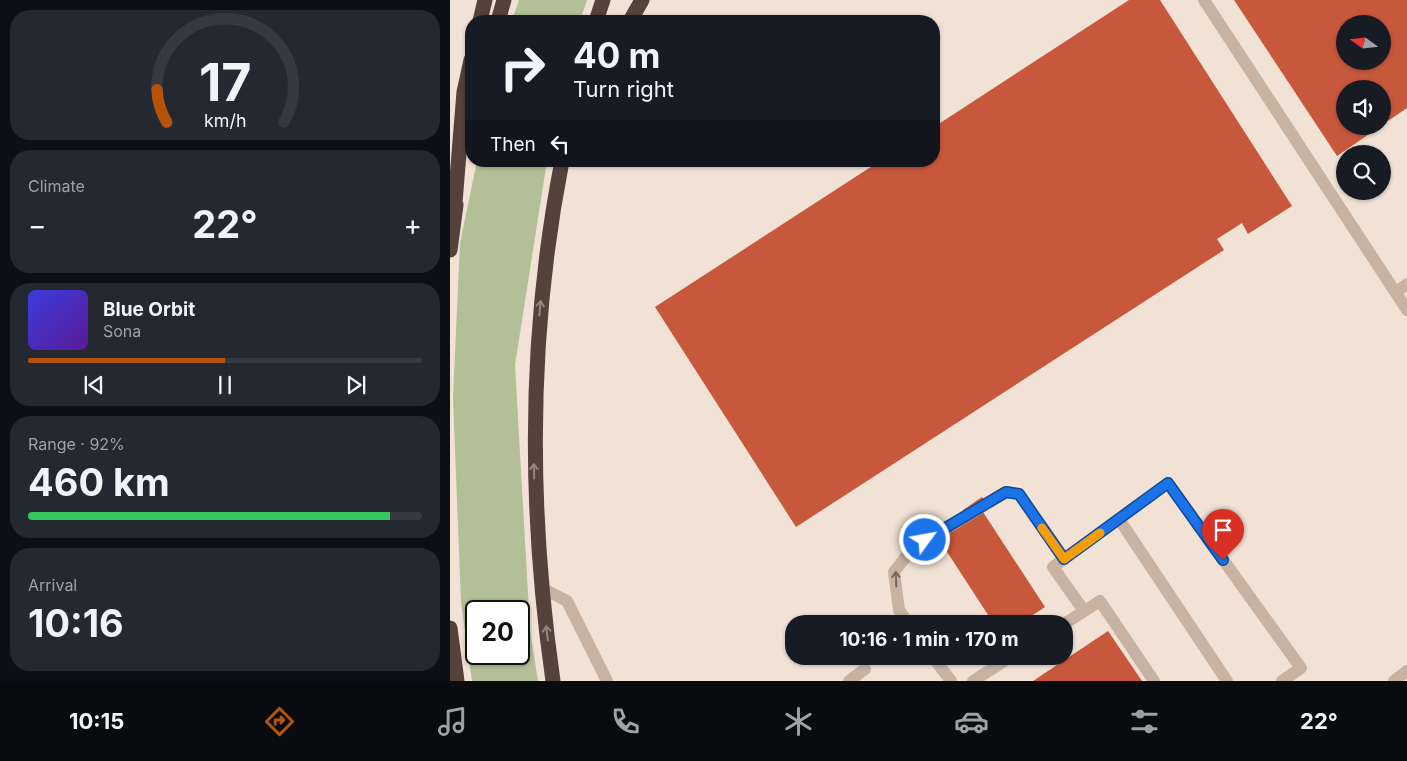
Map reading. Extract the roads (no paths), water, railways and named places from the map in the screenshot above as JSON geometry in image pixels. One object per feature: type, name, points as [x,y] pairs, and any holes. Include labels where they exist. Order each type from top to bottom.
[{"type":"highway","points":[[481,15],[485,0]]},
{"type":"highway","points":[[500,15],[504,0]]},
{"type":"highway","points":[[598,15],[603,0]]},
{"type":"highway","points":[[633,15],[642,0]]},
{"type":"highway","points":[[450,250],[465,87]]},
{"type":"highway","points":[[454,216],[465,157]]},
{"type":"highway","points":[[553,681],[542,588],[534,479],[536,366],[546,253],[562,167]]},
{"type":"highway","points":[[450,628],[457,681]]},
{"type":"street","points":[[1204,0],[1407,310]]},
{"type":"street","points":[[1396,292],[1407,284]]},
{"type":"street","points":[[1084,611],[1053,567],[1168,483],[1301,668],[1282,681]]},
{"type":"street","points":[[903,615],[900,610],[894,572],[912,549],[1006,492],[1019,494],[1064,559]]},
{"type":"street","points":[[1119,519],[1228,681]]},
{"type":"street","points":[[542,588],[562,597],[570,605],[607,681]]},
{"type":"street","points":[[1073,618],[1100,601],[1154,681]]},
{"type":"street","points":[[939,665],[951,681]]},
{"type":"street","points":[[972,681],[998,665]]},
{"type":"street","points":[[849,681],[865,670]]}]
